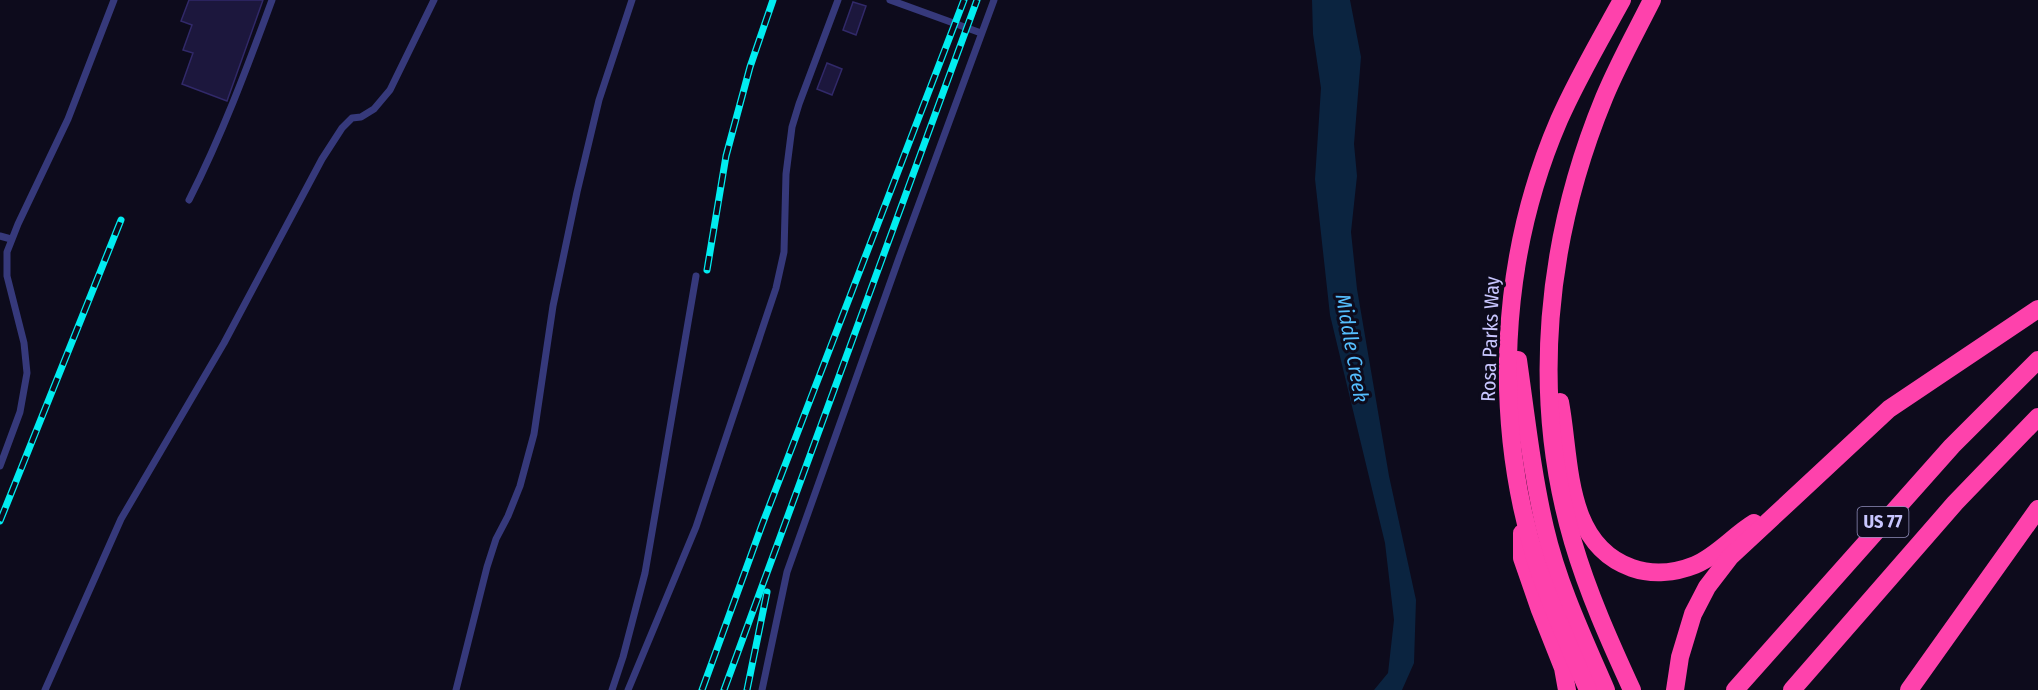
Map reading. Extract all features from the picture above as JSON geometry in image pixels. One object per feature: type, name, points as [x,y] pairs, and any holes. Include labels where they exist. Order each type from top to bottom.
[{"type":"highway","name":"Rosa Parks Way","points":[[1588,690],[1548,595],[1521,499],[1510,416],[1510,314],[1522,233],[1540,168],[1572,91],[1622,0]]},
{"type":"highway","points":[[1632,690],[1589,591],[1567,519],[1551,428],[1549,345],[1557,262],[1566,214],[1580,165],[1609,85],[1652,0]]},
{"type":"highway","points":[[1676,690],[1685,634],[1693,614],[1707,587],[1736,552],[1889,409],[2038,309]]},
{"type":"highway","points":[[1510,314],[1531,459],[1545,528],[1568,600],[1606,690]]},
{"type":"highway","points":[[1549,345],[1579,514],[1593,540],[1616,561],[1637,570],[1652,572],[1668,572],[1694,566],[1737,533],[1796,496]]},
{"type":"highway","name":"US 77","points":[[1735,690],[1952,446],[2038,360]]},
{"type":"highway","name":"US 77","points":[[1792,690],[1955,503],[2038,417]]},
{"type":"highway","points":[[1521,499],[1522,558],[1563,668],[1567,690]]},
{"type":"highway","points":[[1909,690],[2038,509]]},
{"type":"lane","points":[[0,272],[11,239],[68,119],[114,0]]},
{"type":"lane","points":[[189,200],[226,123],[272,0]]},
{"type":"lane","points":[[45,690],[121,519],[224,343],[322,159],[342,128],[352,118],[361,117],[374,109],[390,90],[434,0]]},
{"type":"lane","points":[[456,690],[487,567],[496,539],[520,486],[534,434],[553,306],[577,192],[599,100],[632,0]]},
{"type":"lane","points":[[628,690],[696,527],[776,288],[784,252],[786,174],[792,127],[838,0]]},
{"type":"lane","points":[[890,0],[981,33]]},
{"type":"lane","points":[[762,690],[787,572],[898,258],[993,0]]},
{"type":"lane","points":[[0,236],[11,239]]},
{"type":"lane","points":[[0,466],[20,412],[27,373],[24,343],[7,276],[7,252]]},
{"type":"lane","points":[[612,690],[645,573],[696,276]]},
{"type":"water","name":"Middle Creek","points":[[1312,0],[1350,0],[1361,57],[1354,144],[1357,176],[1351,232],[1357,289],[1389,476],[1416,600],[1414,663],[1402,690],[1374,690],[1388,673],[1394,620],[1385,543],[1330,315],[1315,179],[1321,88],[1313,34]]},
{"type":"building","points":[[189,0],[263,0],[227,101],[182,84],[193,53],[183,50],[192,25],[181,21]]},
{"type":"building","points":[[853,2],[866,6],[856,35],[843,30]]},
{"type":"building","points":[[827,63],[842,69],[832,95],[817,89]]},
{"type":"railway","points":[[707,270],[726,156],[750,67],[773,0]]},
{"type":"railway","points":[[702,690],[762,525],[964,0]]},
{"type":"railway","points":[[724,690],[977,0]]},
{"type":"railway","points":[[0,521],[121,220]]},
{"type":"railway","points":[[747,690],[767,592]]}]
